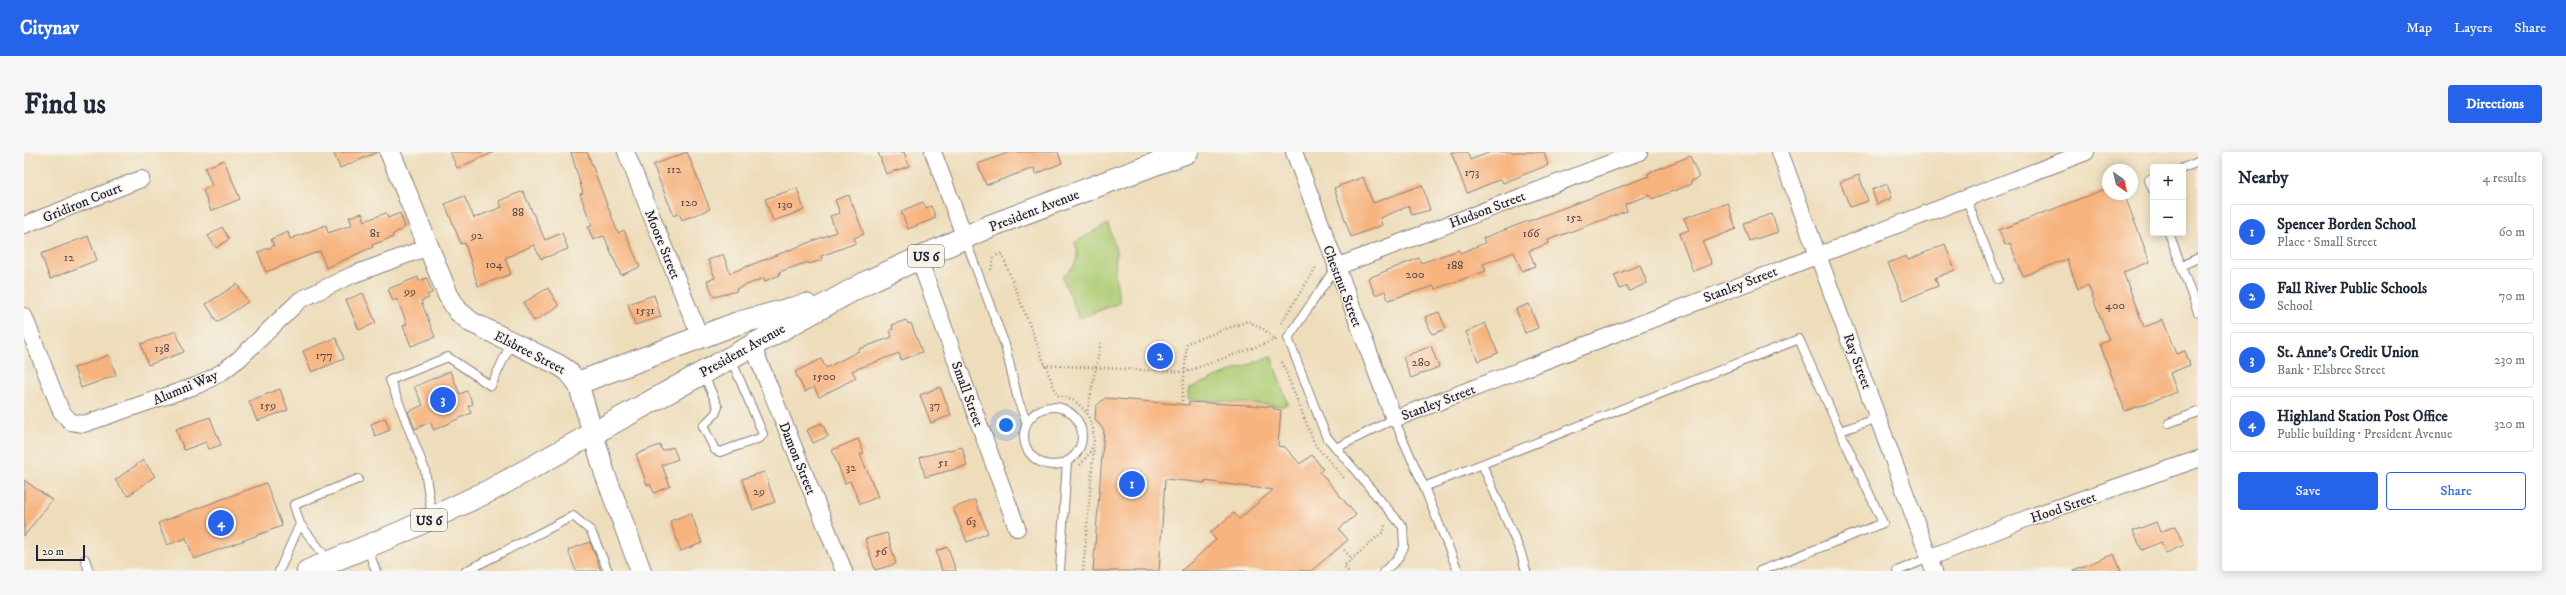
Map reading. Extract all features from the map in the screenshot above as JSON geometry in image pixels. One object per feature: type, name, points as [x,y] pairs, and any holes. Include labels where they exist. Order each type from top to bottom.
[{"type":"main road","name":"President Avenue","points":[[308,571],[367,547],[497,487],[752,344],[844,295],[919,259],[990,226],[1186,152]]},
{"type":"main road","points":[[578,383],[738,323],[844,295]]},
{"type":"street","name":"Elsbree Street","points":[[390,152],[448,295],[458,311],[471,322],[568,370],[578,383],[592,434],[641,571]]},
{"type":"street","name":"Moore Street","points":[[626,152],[700,337]]},
{"type":"street","points":[[933,152],[965,238]]},
{"type":"street","name":"Chestnut Street","points":[[1294,152],[1394,419]]},
{"type":"street","name":"Hudson Street","points":[[1336,267],[1639,152]]},
{"type":"street","name":"Ray Street","points":[[1780,152],[1932,564]]},
{"type":"street","name":"Stanley Street","points":[[1394,419],[2081,153]]},
{"type":"street","name":"Gridiron Court","points":[[24,225],[141,179]]},
{"type":"street","name":"Alumni Way","points":[[24,316],[61,411],[71,422],[84,424],[201,384],[222,372],[239,359],[300,300],[352,275],[428,247]]},
{"type":"street","name":"Small Street","points":[[919,259],[1018,528]]},
{"type":"street","name":"Damon Street","points":[[752,344],[844,571]]},
{"type":"street","name":"Hood Street","points":[[1932,564],[2033,516],[2198,459]]},
{"type":"lane","points":[[2186,167],[2198,162]]},
{"type":"lane","points":[[1966,198],[1998,279]]},
{"type":"lane","points":[[2170,236],[2198,312]]},
{"type":"lane","points":[[965,238],[1005,345],[1018,400],[1027,423]]},
{"type":"lane","points":[[2181,266],[2198,258]]},
{"type":"lane","points":[[1336,267],[1288,338],[1326,436],[1403,527],[1404,547],[1397,560],[1384,571]]},
{"type":"lane","points":[[1424,487],[1800,339],[1840,431],[1883,523],[1760,571]]},
{"type":"lane","points":[[432,518],[425,470],[390,380],[448,357],[491,386],[512,341]]},
{"type":"lane","points":[[703,372],[718,407],[715,414],[703,426],[715,450],[720,452],[760,438],[763,434],[730,356]]},
{"type":"lane","points":[[1046,408],[1059,408],[1070,414],[1078,423],[1081,436],[1079,448],[1067,461],[1059,464],[1046,464],[1030,454],[1024,437],[1027,423],[1034,414],[1046,408]]},
{"type":"lane","points":[[2169,423],[2198,412]]},
{"type":"lane","points":[[1840,431],[1878,418]]},
{"type":"lane","points":[[1336,448],[1394,419],[1424,487],[1458,571]]},
{"type":"lane","points":[[1060,571],[1067,461]]},
{"type":"lane","points":[[1482,464],[1521,553],[1526,571]]},
{"type":"lane","points":[[330,562],[300,524],[294,505],[358,479]]},
{"type":"lane","points":[[466,571],[573,516],[591,531],[608,571]]},
{"type":"lane","points":[[279,571],[300,524]]},
{"type":"lane","points":[[367,547],[376,571]]},
{"type":"lane","points":[[85,559],[89,571]]},
{"type":"lane","points":[[1897,571],[1932,564]]},
{"type":"path","points":[[990,270],[994,258],[1001,252],[1057,395],[1075,401],[1086,413],[1093,429],[1094,443],[1083,571]]},
{"type":"path","points":[[1044,365],[1184,372],[1274,340],[1261,327],[1248,321],[1187,343],[1184,372],[1182,402]]},
{"type":"path","points":[[1086,413],[1101,341]]},
{"type":"path","points":[[1077,470],[1089,454],[1094,443]]},
{"type":"path","points":[[1344,550],[1352,559]]},
{"type":"green space","points":[[1108,224],[1116,251],[1115,274],[1120,303],[1079,318],[1062,276],[1074,266],[1076,262],[1077,253],[1075,242]]},
{"type":"green space","points":[[1271,356],[1288,404],[1283,406],[1188,399],[1190,388]]},
{"type":"building","points":[[333,152],[378,152],[340,168]]},
{"type":"building","points":[[450,152],[494,152],[457,168]]},
{"type":"building","points":[[571,152],[587,152],[618,233],[624,230],[640,267],[621,275],[604,236],[593,240],[588,227],[592,226],[580,194],[583,193]]},
{"type":"building","points":[[687,152],[710,209],[682,220],[679,213],[674,216],[653,165]]},
{"type":"building","points":[[878,152],[904,152],[909,166],[886,174]]},
{"type":"building","points":[[1010,152],[1058,152],[1062,163],[1036,174],[1034,168],[986,185],[978,164]]},
{"type":"building","points":[[1451,152],[1467,152],[1470,160],[1491,152],[1544,152],[1548,165],[1503,183],[1501,179],[1467,193]]},
{"type":"building","points":[[1690,156],[1699,178],[1691,181],[1692,184],[1652,199],[1650,195],[1625,204],[1627,211],[1548,240],[1549,243],[1529,251],[1535,266],[1522,271],[1514,252],[1483,264],[1486,271],[1435,289],[1434,286],[1388,300],[1385,291],[1375,295],[1368,278],[1419,258],[1421,263],[1459,250],[1460,253],[1485,243],[1483,238],[1649,176],[1648,173]]},
{"type":"building","points":[[224,160],[240,199],[211,211],[203,190],[212,186],[205,168]]},
{"type":"building","points":[[1859,175],[1868,201],[1850,207],[1840,182]]},
{"type":"building","points":[[1363,177],[1373,203],[1422,185],[1430,210],[1412,215],[1409,206],[1380,218],[1382,225],[1351,237],[1334,188]]},
{"type":"building","points":[[1887,184],[1892,198],[1877,204],[1872,190]]},
{"type":"building","points":[[797,188],[804,210],[773,221],[765,199]]},
{"type":"building","points":[[2102,190],[2102,200],[2126,200],[2150,262],[2123,272],[2144,327],[2163,320],[2176,354],[2185,351],[2190,365],[2170,373],[2177,392],[2125,411],[2100,344],[2109,340],[2088,285],[2078,289],[2067,259],[2023,276],[2010,243],[2005,245],[1999,230]]},
{"type":"building","points":[[523,191],[545,240],[562,233],[568,249],[541,259],[534,245],[505,258],[511,274],[478,286],[465,243],[461,244],[445,204],[464,196],[474,218],[502,207],[499,201]]},
{"type":"building","points":[[849,195],[864,234],[854,238],[856,243],[821,256],[822,260],[809,264],[808,262],[779,272],[780,275],[765,281],[764,278],[736,289],[737,291],[714,297],[707,281],[715,278],[708,260],[723,254],[730,273],[836,232],[830,216],[840,213],[835,200]]},
{"type":"building","points":[[923,202],[926,208],[931,206],[936,218],[908,229],[901,211]]},
{"type":"building","points":[[1728,203],[1736,229],[1703,242],[1712,264],[1693,271],[1679,234],[1689,230],[1684,218]]},
{"type":"building","points":[[362,213],[365,221],[386,213],[388,218],[400,213],[405,227],[392,235],[393,237],[372,245],[373,247],[326,268],[320,251],[266,272],[258,252],[274,246],[271,239],[288,232],[290,239],[326,225],[328,233],[352,225],[349,217]]},
{"type":"building","points":[[1772,214],[1778,232],[1749,241],[1743,223]]},
{"type":"building","points":[[222,227],[229,239],[216,248],[208,236]]},
{"type":"building","points":[[88,236],[97,260],[50,279],[41,254]]},
{"type":"building","points":[[1945,244],[1955,270],[1935,278],[1938,286],[1904,300],[1888,263],[1906,256],[1908,260]]},
{"type":"building","points":[[1640,265],[1647,283],[1629,291],[1627,286],[1620,289],[1614,275]]},
{"type":"building","points":[[418,277],[419,281],[427,278],[432,293],[427,295],[429,298],[421,301],[435,337],[411,346],[403,326],[407,324],[397,299],[393,301],[388,289]]},
{"type":"building","points":[[237,284],[248,302],[217,322],[206,304]]},
{"type":"building","points":[[548,288],[559,306],[534,321],[523,303]]},
{"type":"building","points":[[363,293],[376,323],[359,330],[346,300]]},
{"type":"building","points":[[654,295],[661,317],[635,325],[628,304]]},
{"type":"building","points":[[1529,304],[1538,328],[1525,333],[1516,309]]},
{"type":"building","points":[[1439,312],[1446,329],[1432,334],[1425,317]]},
{"type":"building","points":[[906,320],[908,324],[911,323],[922,352],[901,360],[899,353],[852,371],[856,378],[819,397],[814,387],[805,392],[795,372],[821,359],[826,368],[859,351],[859,349],[892,337],[890,330],[893,329],[892,325]]},
{"type":"building","points":[[1485,323],[1498,353],[1478,361],[1466,332]]},
{"type":"building","points":[[176,331],[184,352],[148,365],[141,344]]},
{"type":"building","points":[[336,338],[344,359],[312,372],[303,351]]},
{"type":"building","points":[[1431,346],[1439,367],[1411,378],[1403,357]]},
{"type":"building","points":[[109,355],[116,375],[81,388],[74,368]]},
{"type":"building","points":[[450,371],[460,394],[467,391],[473,404],[468,406],[471,413],[434,430],[430,422],[415,429],[408,412],[423,405],[414,387]]},
{"type":"building","points":[[940,387],[951,415],[931,423],[920,395]]},
{"type":"building","points":[[280,389],[288,410],[257,421],[249,401]]},
{"type":"building","points":[[1105,398],[1189,405],[1189,402],[1247,405],[1274,407],[1274,409],[1281,410],[1278,446],[1285,447],[1300,464],[1312,455],[1323,469],[1320,472],[1356,515],[1339,529],[1348,540],[1311,571],[1181,571],[1216,540],[1210,533],[1234,513],[1239,519],[1273,490],[1204,481],[1206,483],[1165,479],[1159,571],[1093,571],[1104,430],[1095,419],[1096,406]]},
{"type":"building","points":[[210,417],[221,445],[209,449],[206,442],[184,450],[176,429]]},
{"type":"building","points":[[385,418],[390,430],[375,436],[371,424]]},
{"type":"building","points":[[822,423],[828,436],[813,443],[807,430]]},
{"type":"building","points":[[858,439],[864,453],[860,454],[878,497],[860,504],[850,481],[845,483],[832,450]]},
{"type":"building","points":[[660,445],[662,451],[673,447],[678,459],[662,465],[670,486],[654,493],[650,484],[647,485],[636,454]]},
{"type":"building","points":[[962,447],[967,466],[925,477],[920,457]]},
{"type":"building","points":[[143,460],[155,476],[128,496],[115,480]]},
{"type":"building","points":[[764,472],[775,502],[753,510],[742,479]]},
{"type":"building","points":[[24,480],[52,500],[24,536]]},
{"type":"building","points":[[266,483],[282,526],[194,559],[186,538],[167,545],[158,523]]},
{"type":"building","points":[[975,500],[988,533],[967,542],[953,508]]},
{"type":"building","points":[[691,513],[702,543],[681,551],[670,521]]},
{"type":"building","points":[[2156,522],[2160,532],[2175,526],[2184,545],[2166,553],[2161,542],[2142,550],[2133,531]]},
{"type":"building","points":[[887,533],[896,564],[875,570],[865,539]]},
{"type":"building","points":[[590,542],[601,571],[576,571],[568,550]]},
{"type":"building","points":[[948,547],[956,571],[942,571],[936,551]]},
{"type":"building","points":[[2114,554],[2121,571],[2074,571],[2074,570]]},
{"type":"place","name":"Fall River Public Schools","points":[[1160,356]]},
{"type":"place","name":"St. Anne's Credit Union","points":[[443,400]]},
{"type":"place","name":"Spencer Borden School","points":[[1132,484]]},
{"type":"place","name":"Highland Station Post Office","points":[[221,523]]}]
